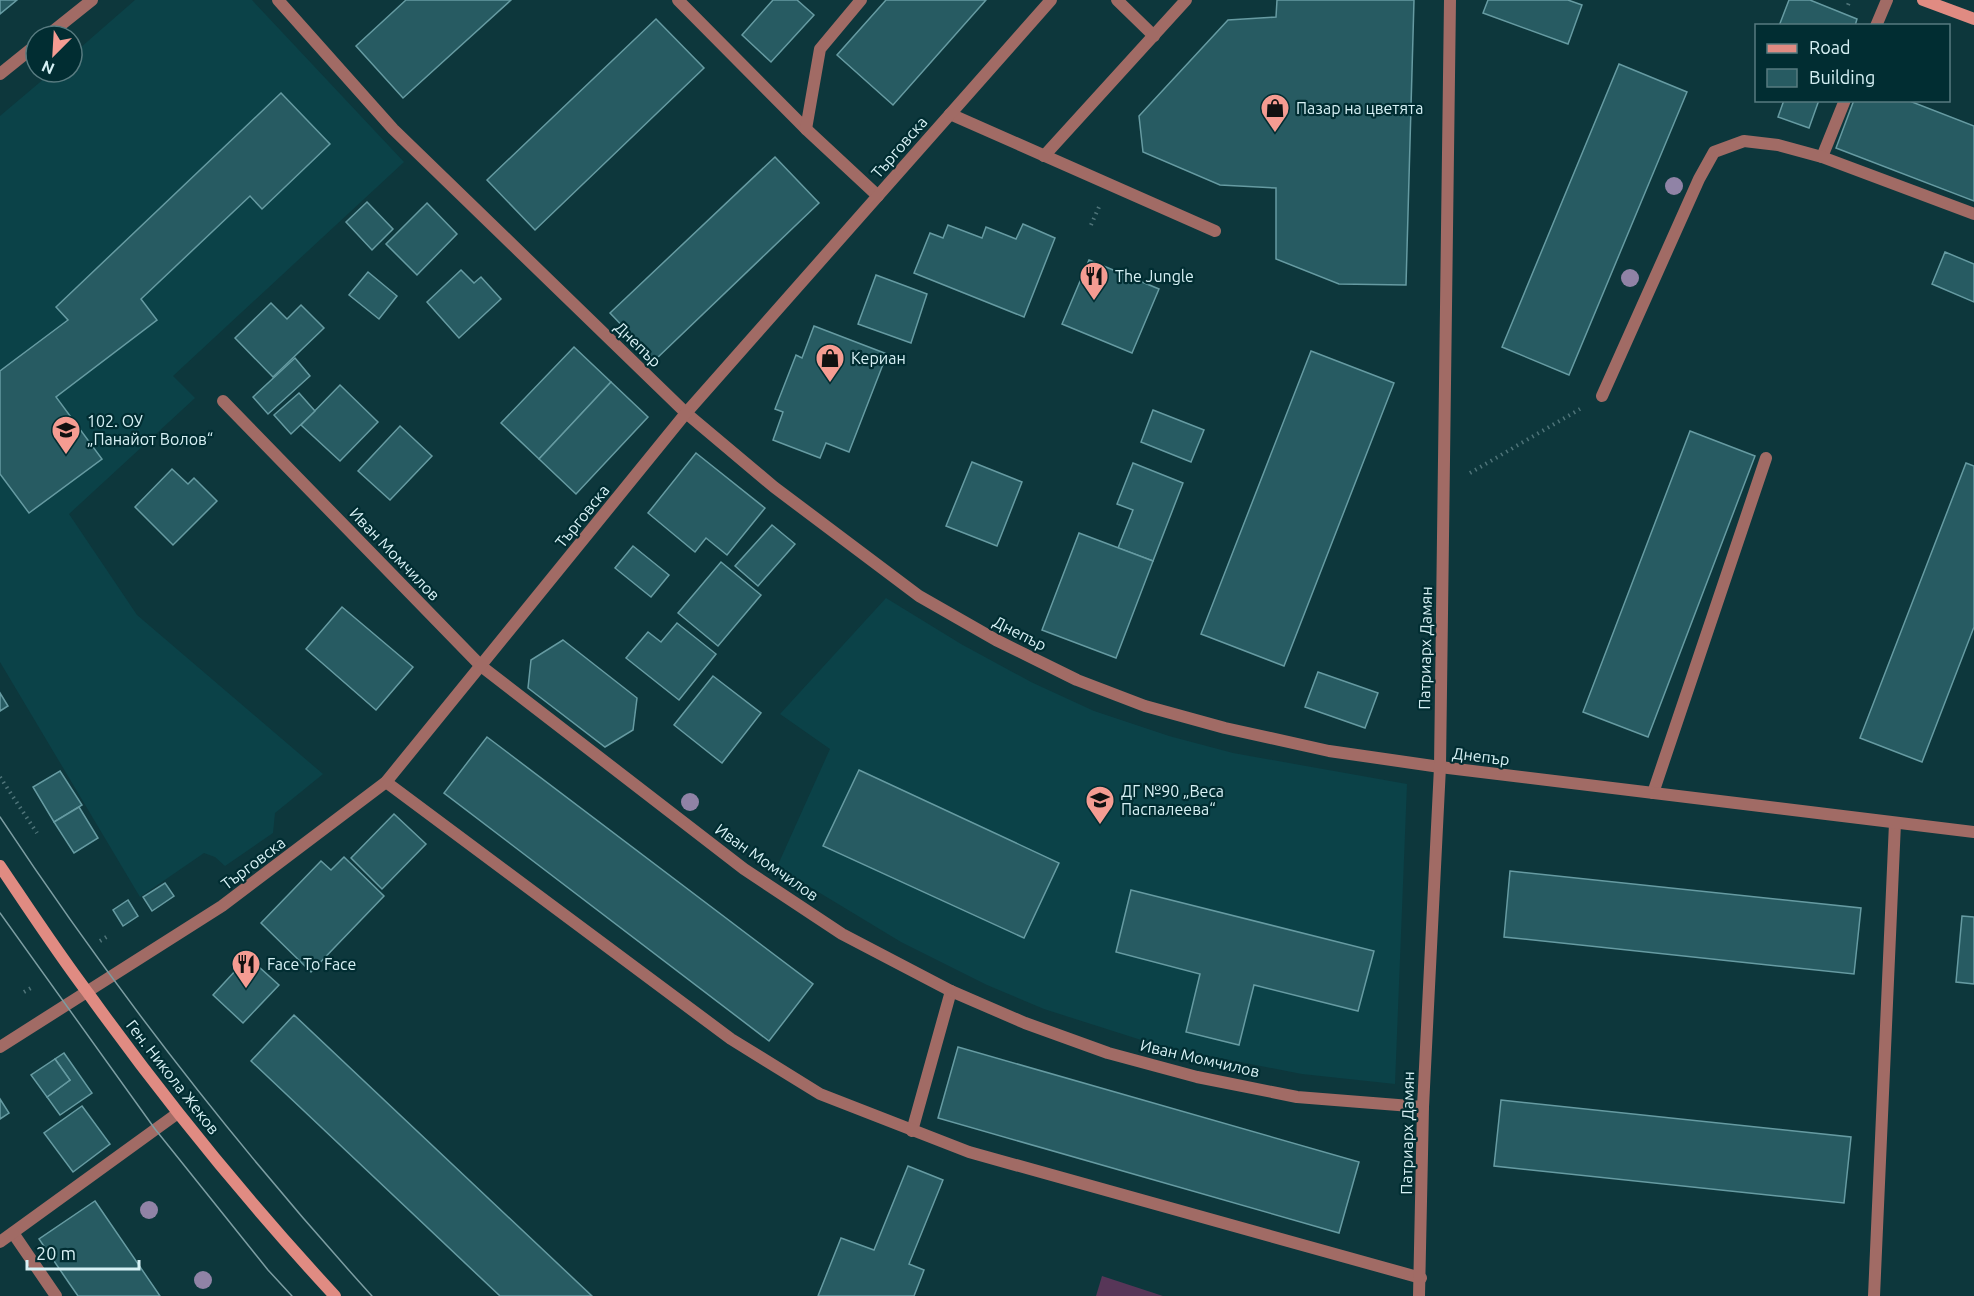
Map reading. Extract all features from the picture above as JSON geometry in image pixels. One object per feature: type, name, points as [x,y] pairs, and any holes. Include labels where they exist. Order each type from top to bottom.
[{"type":"street","points":[[62,24],[92,0]]},
{"type":"street","name":"Днепър","points":[[278,0],[393,129],[686,413],[774,487],[919,596],[996,639],[1077,680],[1145,706],[1225,728],[1329,751],[1653,794],[1974,832]]},
{"type":"street","points":[[678,0],[806,129],[878,196]]},
{"type":"street","points":[[806,129],[820,49],[861,0]]},
{"type":"street","name":"Търговска","points":[[0,1047],[222,906],[386,782],[686,413],[1051,0]]},
{"type":"street","points":[[1117,0],[1154,36]]},
{"type":"street","points":[[1044,156],[1186,0]]},
{"type":"street","name":"Патриарх Дамян","points":[[1419,1296],[1423,1107],[1440,767],[1450,0]]},
{"type":"street","points":[[1877,24],[1887,0]]},
{"type":"street","points":[[1923,0],[1974,19]]},
{"type":"street","points":[[0,74],[24,55]]},
{"type":"street","points":[[1822,157],[1844,102]]},
{"type":"street","points":[[950,114],[1215,231]]},
{"type":"street","points":[[1602,396],[1699,179],[1714,152],[1744,141],[1778,145],[1822,157],[1974,214]]},
{"type":"street","name":"Иван Момчилов","points":[[223,401],[481,666],[744,869],[842,934],[951,991],[1025,1023],[1108,1053],[1197,1077],[1297,1097],[1423,1107]]},
{"type":"street","points":[[1653,794],[1766,458]]},
{"type":"street","points":[[386,782],[731,1039],[820,1094],[969,1152],[1421,1278]]},
{"type":"street","points":[[1874,1296],[1895,823]]},
{"type":"street","name":"Ген. Никола Жеков","points":[[0,866],[87,992],[177,1113],[292,1250],[335,1296]]},
{"type":"street","points":[[912,1131],[951,991]]},
{"type":"street","points":[[0,1242],[177,1113]]},
{"type":"street","points":[[13,1233],[56,1296]]},
{"type":"path","points":[[1848,5],[1850,0]]},
{"type":"path","points":[[1443,489],[1602,396]]},
{"type":"path","points":[[0,777],[37,833]]},
{"type":"path","points":[[100,941],[108,936]]},
{"type":"path","points":[[24,992],[31,988]]},
{"type":"shaded area","name":"102. ОУ „Панайот Волов“","points":[[135,0],[252,0],[404,162],[173,376],[195,398],[69,514],[137,615],[323,774],[275,813],[273,833],[225,866],[215,857],[204,853],[140,897],[0,662],[0,116],[38,84],[84,84],[84,45]]},
{"type":"shaded area","name":"ДГ №90 „Веса Паспалеева“","points":[[886,598],[961,644],[1031,682],[1094,711],[1169,736],[1233,753],[1407,784],[1395,1084],[1302,1074],[1160,1046],[1044,1009],[987,985],[901,942],[777,867],[830,749],[780,714]]},
{"type":"shaded area","points":[[1102,1276],[1163,1296],[1096,1296]]},
{"type":"building","points":[[0,0],[17,0],[0,14]]},
{"type":"building","points":[[406,0],[511,0],[403,98],[356,46]]},
{"type":"building","points":[[773,0],[797,0],[814,15],[771,62],[742,35]]},
{"type":"building","points":[[886,0],[986,0],[893,105],[837,55]]},
{"type":"building","name":"Пазар на цветята","points":[[1277,0],[1414,0],[1406,285],[1339,284],[1276,259],[1276,188],[1220,185],[1143,152],[1139,116],[1228,20],[1276,17]]},
{"type":"building","points":[[1488,0],[1568,0],[1582,5],[1568,44],[1483,13]]},
{"type":"building","points":[[1789,0],[1810,0],[1857,19],[1856,24],[1780,24]]},
{"type":"building","points":[[656,19],[704,68],[535,230],[487,180]]},
{"type":"building","points":[[1619,64],[1687,92],[1569,375],[1502,347]]},
{"type":"building","points":[[281,93],[330,144],[262,209],[250,196],[141,299],[157,320],[56,397],[102,459],[29,513],[0,474],[0,371],[68,320],[56,307]]},
{"type":"building","points":[[1783,102],[1818,102],[1809,128],[1778,117]]},
{"type":"building","points":[[1853,102],[1912,102],[1974,126],[1974,201],[1836,148]]},
{"type":"building","points":[[775,157],[819,203],[655,360],[610,313]]},
{"type":"building","points":[[367,202],[393,229],[372,250],[346,222]]},
{"type":"building","points":[[427,203],[457,234],[417,275],[386,244]]},
{"type":"building","points":[[1023,224],[1055,238],[1024,317],[914,273],[930,233],[943,238],[948,225],[982,238],[986,227],[1016,239]]},
{"type":"building","points":[[1945,252],[1974,264],[1974,302],[1932,284]]},
{"type":"building","points":[[1089,260],[1159,289],[1132,353],[1062,324]]},
{"type":"building","points":[[461,270],[474,283],[481,277],[501,299],[459,338],[427,302]]},
{"type":"building","points":[[368,272],[397,296],[379,319],[349,295]]},
{"type":"building","points":[[876,275],[927,294],[911,343],[858,324]]},
{"type":"building","points":[[271,303],[287,319],[301,305],[324,328],[273,377],[235,338]]},
{"type":"building","name":"Кериан","points":[[814,326],[887,354],[849,452],[826,443],[820,458],[773,440],[783,412],[775,409],[796,355],[802,358]]},
{"type":"building","points":[[574,347],[611,382],[539,459],[501,423]]},
{"type":"building","points":[[1311,351],[1394,383],[1284,666],[1201,634]]},
{"type":"building","points":[[295,358],[310,376],[268,414],[253,397]]},
{"type":"building","points":[[611,382],[648,417],[576,494],[539,459]]},
{"type":"building","points":[[340,385],[378,422],[340,461],[301,425]]},
{"type":"building","points":[[299,393],[315,411],[291,434],[274,415]]},
{"type":"building","points":[[1153,410],[1204,430],[1191,462],[1141,442]]},
{"type":"building","points":[[400,426],[432,456],[390,500],[358,471]]},
{"type":"building","points":[[1690,431],[1755,456],[1648,737],[1583,712]]},
{"type":"building","points":[[696,453],[765,508],[727,555],[706,538],[695,552],[648,513]]},
{"type":"building","points":[[972,462],[1022,482],[997,546],[946,526]]},
{"type":"building","points":[[1133,463],[1183,483],[1153,561],[1118,548],[1133,510],[1117,504]]},
{"type":"building","points":[[1966,463],[1974,466],[1974,627],[1922,762],[1860,738]]},
{"type":"building","points":[[172,469],[188,484],[194,478],[217,501],[173,545],[135,507]]},
{"type":"building","points":[[772,525],[795,544],[758,586],[735,566]]},
{"type":"building","points":[[1079,533],[1153,561],[1116,658],[1042,630]]},
{"type":"building","points":[[633,546],[669,575],[651,597],[615,568]]},
{"type":"building","points":[[721,562],[761,595],[718,646],[678,613]]},
{"type":"building","points":[[342,607],[413,667],[376,710],[306,649]]},
{"type":"building","points":[[677,623],[716,654],[679,700],[626,658],[648,632],[661,642]]},
{"type":"building","points":[[563,640],[637,698],[633,730],[605,747],[528,688],[531,660]]},
{"type":"building","points":[[1318,672],[1378,693],[1365,728],[1305,707]]},
{"type":"building","points":[[713,676],[761,713],[722,763],[674,725]]},
{"type":"building","points":[[0,693],[8,706],[0,711]]},
{"type":"building","points":[[487,737],[813,984],[769,1041],[444,793]]},
{"type":"building","points":[[859,770],[1059,863],[1024,938],[823,846]]},
{"type":"building","points":[[60,771],[82,805],[54,822],[33,787]]},
{"type":"building","points":[[79,807],[98,838],[74,853],[54,822]]},
{"type":"building","points":[[394,814],[426,844],[382,889],[351,858]]},
{"type":"building","points":[[344,857],[384,896],[311,972],[261,923],[321,861],[331,870]]},
{"type":"building","points":[[1510,871],[1861,908],[1854,974],[1504,937]]},
{"type":"building","points":[[165,883],[174,896],[152,911],[143,897]]},
{"type":"building","points":[[1131,890],[1374,951],[1358,1011],[1254,985],[1239,1045],[1186,1032],[1200,974],[1116,952]]},
{"type":"building","points":[[128,900],[138,916],[123,926],[113,910]]},
{"type":"building","points":[[1962,916],[1974,917],[1974,984],[1956,982]]},
{"type":"building","name":"Face To Face","points":[[248,957],[279,985],[243,1023],[213,995]]},
{"type":"building","points":[[294,1015],[592,1296],[500,1296],[251,1061]]},
{"type":"building","points":[[958,1047],[1359,1162],[1339,1233],[938,1118]]},
{"type":"building","points":[[64,1053],[92,1093],[60,1115],[47,1097],[70,1080],[55,1059]]},
{"type":"building","points":[[55,1059],[70,1080],[47,1097],[31,1075]]},
{"type":"building","points":[[0,1099],[9,1113],[0,1119]]},
{"type":"building","points":[[1501,1100],[1851,1137],[1844,1203],[1494,1166]]},
{"type":"building","points":[[82,1106],[110,1144],[73,1172],[44,1133]]},
{"type":"building","points":[[908,1166],[943,1180],[909,1264],[924,1270],[914,1296],[818,1296],[841,1238],[874,1250]]},
{"type":"building","points":[[95,1201],[160,1296],[78,1296],[69,1283],[39,1239]]},
{"type":"tram line","points":[[0,817],[86,942],[177,1064],[272,1182],[372,1296]]},
{"type":"tram line","points":[[0,913],[155,1129],[268,1270],[292,1296]]},
{"type":"place","name":"Пазар на цветята","points":[[1275,134]]},
{"type":"place","name":"The Jungle","points":[[1094,302]]},
{"type":"place","name":"Кериан","points":[[830,384]]},
{"type":"place","name":"102. ОУ „Панайот Волов“","points":[[66,456]]},
{"type":"place","name":"ДГ №90 „Веса Паспалеева“","points":[[1100,826]]},
{"type":"place","name":"Face To Face","points":[[246,990]]}]
